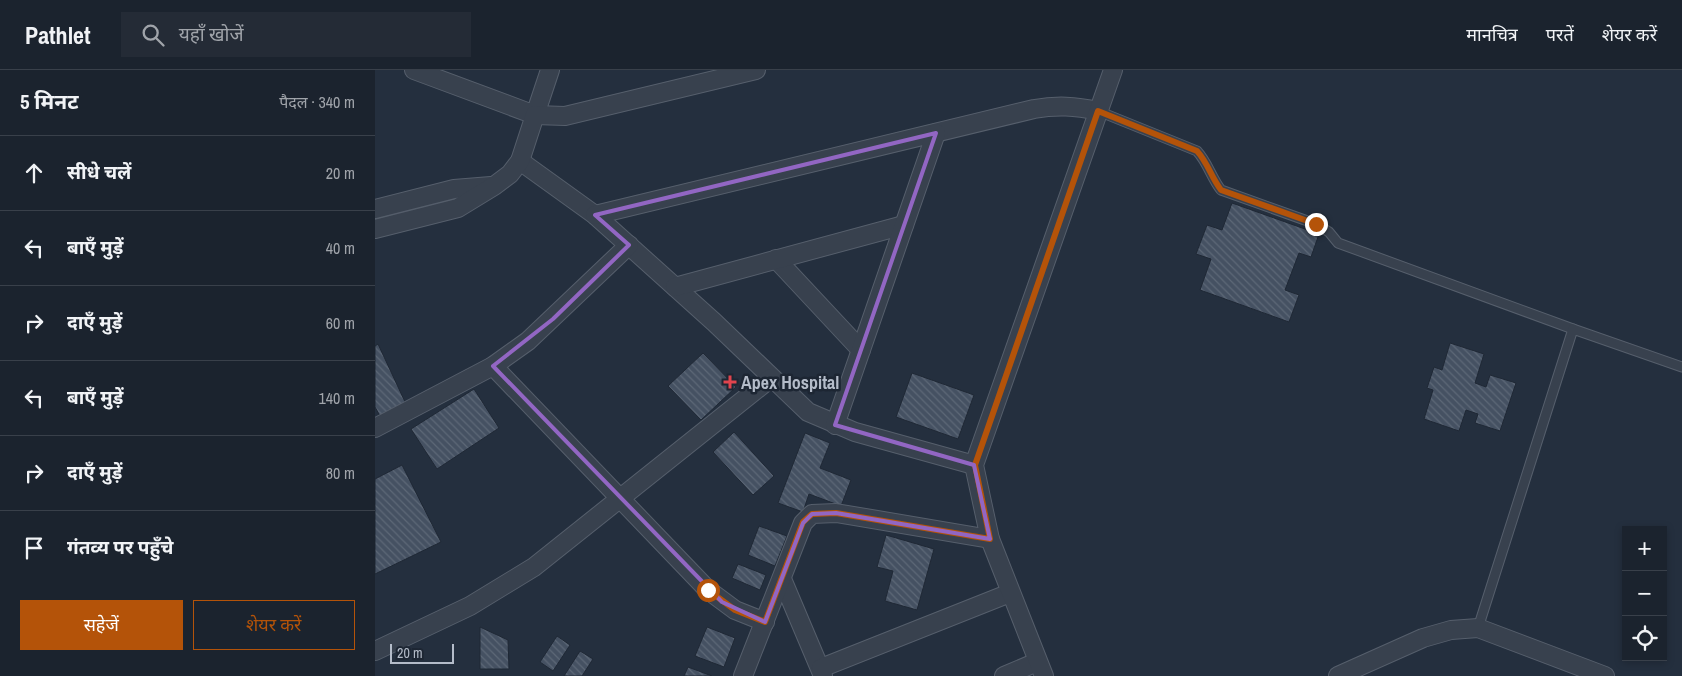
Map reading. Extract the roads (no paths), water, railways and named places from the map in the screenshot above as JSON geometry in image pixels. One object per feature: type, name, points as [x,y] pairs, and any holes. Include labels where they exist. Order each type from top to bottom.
[{"type":"street","points":[[414,70],[535,115],[565,116],[756,70]]},
{"type":"street","points":[[375,229],[458,208],[510,174],[520,161],[550,70]]},
{"type":"street","points":[[1003,676],[1040,669],[990,539],[975,465],[1113,70]]},
{"type":"street","points":[[595,215],[1056,105],[1074,106],[1098,111]]},
{"type":"street","points":[[835,425],[936,133]]},
{"type":"street","points":[[520,161],[595,215],[714,322],[808,412],[835,425],[975,465]]},
{"type":"street","points":[[375,209],[454,189],[494,186]]},
{"type":"street","points":[[675,287],[904,225]]},
{"type":"street","points":[[375,428],[493,366],[553,319],[629,245]]},
{"type":"street","points":[[776,259],[861,350]]},
{"type":"street","points":[[493,366],[715,596],[735,610],[765,622]]},
{"type":"street","points":[[375,651],[505,587],[621,498],[771,378]]},
{"type":"street","points":[[745,675],[803,522],[812,514],[836,513],[990,539]]},
{"type":"street","points":[[782,579],[822,672],[1011,593]]},
{"type":"street","points":[[1338,676],[1423,638],[1451,630],[1478,628],[1605,676]]},
{"type":"lane","points":[[1098,111],[1197,151],[1205,160],[1213,179],[1221,190],[1316,224],[1329,232],[1338,243],[1682,367]]},
{"type":"lane","points":[[1478,628],[1573,329]]},
{"type":"place","name":"Apex Hospital","points":[[730,382]]}]
